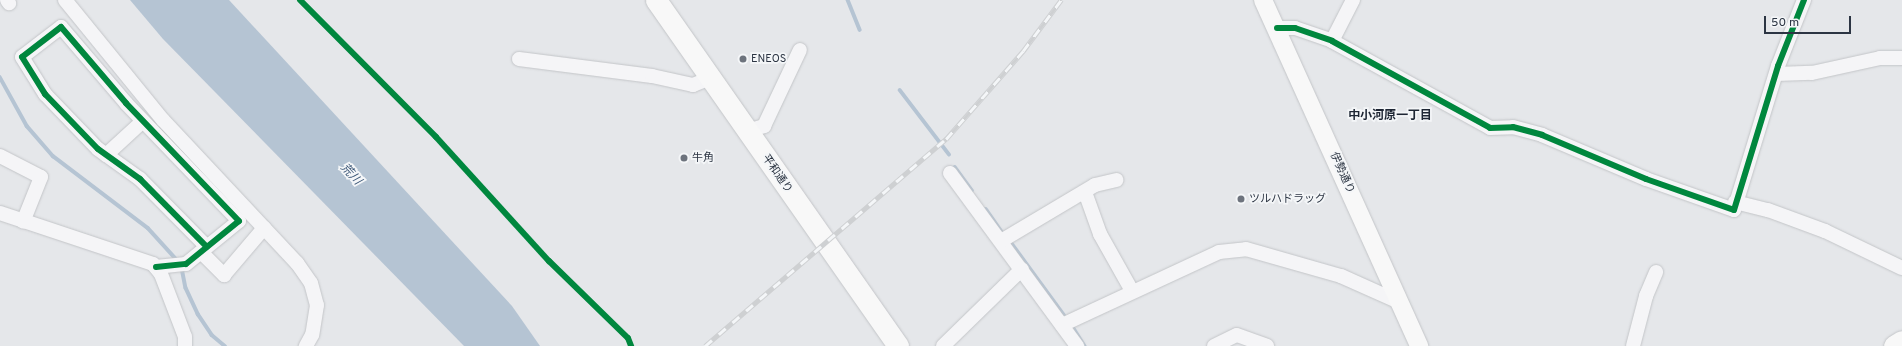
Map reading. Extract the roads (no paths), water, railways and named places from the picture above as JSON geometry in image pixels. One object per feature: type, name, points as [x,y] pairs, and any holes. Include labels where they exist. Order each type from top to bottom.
[{"type":"highway","name":"平和通り","points":[[656,0],[898,346]]},
{"type":"highway","points":[[1894,346],[1902,341]]},
{"type":"main road","name":"伊勢通り","points":[[1263,0],[1277,28],[1419,346]]},
{"type":"street","points":[[65,0],[163,120],[264,228],[311,282],[317,305],[312,335],[306,346]]},
{"type":"street","points":[[1332,42],[1353,0]]},
{"type":"street","points":[[1277,28],[1295,28],[1332,42],[1490,128],[1512,127],[1542,135],[1646,179],[1734,210],[1735,202],[1776,74],[1804,0]]},
{"type":"street","points":[[0,212],[23,222],[114,250],[156,267],[186,264],[204,250],[239,221],[143,121],[62,27],[22,57],[45,94],[106,155],[140,179],[204,250],[224,275],[264,228]]},
{"type":"street","points":[[747,132],[764,126],[800,50]]},
{"type":"street","points":[[1776,74],[1812,72],[1880,58],[1902,58]]},
{"type":"street","points":[[519,59],[652,76],[693,85],[710,78]]},
{"type":"street","points":[[106,155],[143,121]]},
{"type":"street","points":[[0,156],[41,177],[23,222]]},
{"type":"street","points":[[950,173],[1022,269],[1077,346]]},
{"type":"street","points":[[1001,241],[1095,185],[1116,180]]},
{"type":"street","points":[[1085,192],[1100,234],[1132,292]]},
{"type":"street","points":[[1735,202],[1768,210],[1825,231],[1902,268]]},
{"type":"street","points":[[1062,324],[1219,252],[1246,249],[1341,276],[1400,302]]},
{"type":"street","points":[[156,267],[185,337],[185,346]]},
{"type":"street","points":[[943,346],[1022,269]]},
{"type":"street","points":[[1633,346],[1646,296],[1656,272]]},
{"type":"street","points":[[1214,346],[1236,335],[1266,346]]},
{"type":"water","name":"荒川","points":[[130,0],[229,0],[512,306],[540,346],[464,346],[163,39]]},
{"type":"waterway","points":[[848,0],[860,30]]},
{"type":"waterway","points":[[0,77],[27,126],[53,156],[148,228],[178,261]]},
{"type":"waterway","points":[[900,90],[949,154]]},
{"type":"waterway","points":[[955,167],[972,190]]},
{"type":"waterway","points":[[986,209],[1003,233]]},
{"type":"waterway","points":[[1010,241],[1067,319]]},
{"type":"waterway","points":[[182,268],[186,288],[198,314],[212,335],[225,346]]},
{"type":"waterway","points":[[1071,324],[1085,346]]},
{"type":"railway","points":[[705,346],[946,139],[1023,51],[1061,0]]},
{"type":"place","name":"ENEOS","points":[[743,59]]},
{"type":"place","name":"牛角","points":[[684,158]]},
{"type":"place","name":"ツルハドラッグ","points":[[1241,199]]},
{"type":"district","name":"中小河原一丁目","points":[[1390,117]]}]
